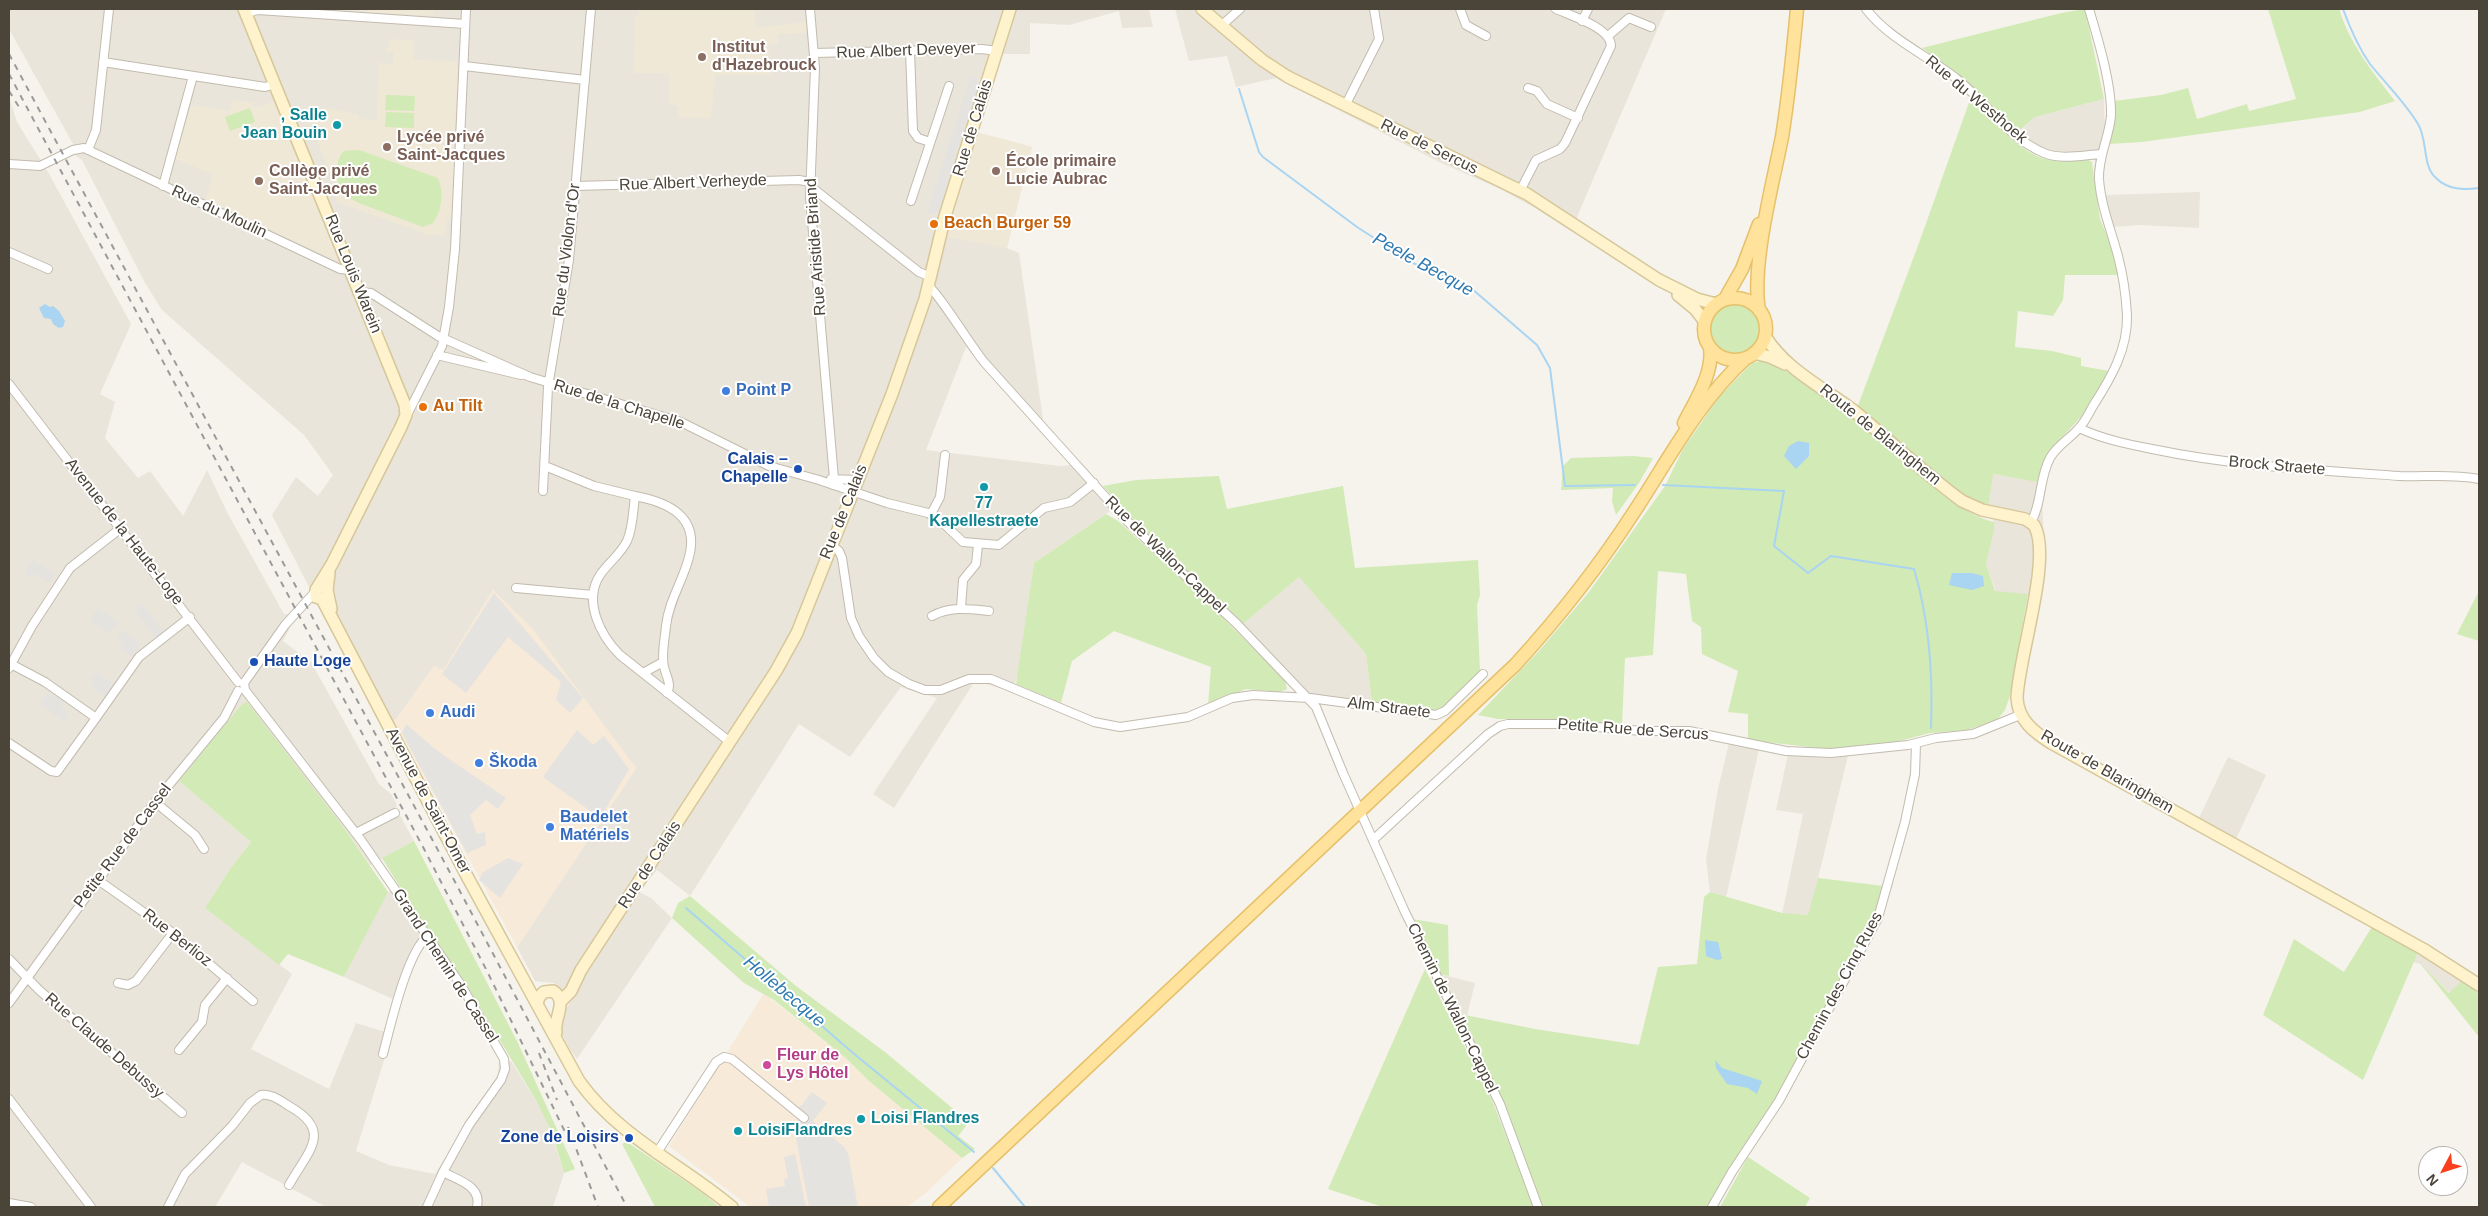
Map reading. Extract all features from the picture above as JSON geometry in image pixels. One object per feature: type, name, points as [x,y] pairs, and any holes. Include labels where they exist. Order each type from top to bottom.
[{"type":"main road","points":[[939,1207],[1489,691],[1546,630],[1619,536],[1673,448],[1723,382],[1750,356],[1765,336],[1766,325],[1759,310],[1760,264],[1788,93],[1797,9]]},
{"type":"main road","points":[[1673,448],[1708,372],[1711,357],[1710,347],[1705,335],[1705,322],[1710,311],[1721,302],[1734,286],[1748,256],[1773,179]]},
{"type":"main road","points":[[1721,302],[1744,299],[1759,310]]},
{"type":"main road","points":[[1710,347],[1725,358],[1735,360],[1750,356]]},
{"type":"main road","points":[[928,1207],[968,1178]]},
{"type":"street","points":[[9,164],[40,166],[77,148],[88,150],[96,130],[109,9]]},
{"type":"street","points":[[319,595],[332,564],[421,389],[444,338],[456,249],[466,9]]},
{"type":"street","name":"Rue du Violon d'Or","points":[[543,491],[548,384],[569,260],[590,9]]},
{"type":"street","name":"Rue Aristide Briand","points":[[810,9],[814,54],[814,119],[810,184],[834,482]]},
{"type":"street","name":"Rue de Calais","points":[[540,1008],[539,997],[555,999],[571,991],[582,970],[791,645],[895,386],[930,282],[945,216],[1010,9]]},
{"type":"street","name":"Rue de Sercus","points":[[1202,9],[1274,69],[1345,106],[1520,191],[1659,280],[1697,300],[1721,302]]},
{"type":"street","points":[[1222,25],[1240,9]]},
{"type":"street","points":[[1345,106],[1379,39],[1374,9]]},
{"type":"street","points":[[1460,9],[1466,25],[1486,36]]},
{"type":"street","points":[[1520,191],[1536,160],[1562,148],[1578,118],[1611,44],[1608,36],[1556,9]]},
{"type":"street","points":[[1582,21],[1588,9]]},
{"type":"street","name":"Rue du Westhoek","points":[[1866,9],[1884,28],[1963,84],[2009,130],[2030,146],[2056,156],[2101,154]]},
{"type":"street","points":[[2020,715],[2017,703],[2017,689],[2038,564],[2038,536],[2031,522],[2036,512],[2043,475],[2049,459],[2061,444],[2079,428],[2117,365],[2124,346],[2127,327],[2121,270],[2101,194],[2101,154],[2109,128],[2111,112],[2104,68],[2090,9]]},
{"type":"street","points":[[245,11],[258,10],[465,24]]},
{"type":"street","name":"Rue Louis Warein","points":[[245,11],[404,401]]},
{"type":"street","points":[[1608,36],[1629,18],[1651,27]]},
{"type":"street","name":"Rue Albert Deveyer","points":[[814,54],[984,49],[997,52]]},
{"type":"street","points":[[910,51],[913,131],[918,138],[930,142]]},
{"type":"street","points":[[103,62],[265,87],[275,84]]},
{"type":"street","points":[[464,66],[585,80]]},
{"type":"street","points":[[163,186],[193,76]]},
{"type":"street","points":[[911,201],[949,86]]},
{"type":"street","points":[[1528,88],[1537,91],[1546,104],[1578,118]]},
{"type":"street","name":"Rue du Moulin","points":[[88,150],[316,258],[343,270],[351,270]]},
{"type":"street","name":"Rue Albert Verheyde","points":[[575,186],[799,180],[810,184]]},
{"type":"street","name":"Rue de Wallon-Cappel","points":[[810,184],[866,232],[930,282],[979,357],[1127,521],[1237,624],[1310,698],[1318,710],[1360,812]]},
{"type":"street","points":[[9,252],[48,269]]},
{"type":"street","name":"Rue de Sercus","points":[[1659,280],[1695,309],[1705,322]]},
{"type":"street","points":[[360,292],[371,293],[444,338]]},
{"type":"street","name":"Route de Blaringhem","points":[[1765,336],[1774,348],[1802,373],[1853,411],[1962,501],[1988,512],[2031,522]]},
{"type":"street","name":"Rue de la Chapelle","points":[[444,338],[548,384],[676,420],[758,462],[818,480],[834,482],[857,480]]},
{"type":"street","name":"Rue de la Chapelle","points":[[437,355],[530,377]]},
{"type":"street","name":"Route de Blaringhem","points":[[1750,356],[1770,357],[1802,373]]},
{"type":"street","name":"Avenue de la Haute-Loge","points":[[9,384],[356,833]]},
{"type":"street","points":[[405,418],[404,401],[413,397],[421,389]]},
{"type":"street","name":"Brock Straete","points":[[2079,428],[2101,437],[2132,445],[2222,462],[2400,476],[2448,475],[2479,479]]},
{"type":"street","points":[[931,514],[940,496],[945,455]]},
{"type":"street","points":[[545,466],[594,486],[658,500],[670,507],[684,522],[690,537],[689,557],[668,613],[663,662],[669,685],[667,693]]},
{"type":"street","name":"Rue de la Chapelle","points":[[834,482],[852,492],[931,514],[942,522],[960,541],[994,546],[1002,543],[1044,508],[1070,502],[1094,483]]},
{"type":"street","points":[[635,496],[628,538],[619,554],[600,575],[593,596],[595,614],[605,636],[620,655],[730,742]]},
{"type":"street","points":[[96,718],[45,682],[9,665],[70,568],[120,528]]},
{"type":"street","points":[[960,608],[964,578],[975,566],[978,544]]},
{"type":"street","points":[[831,545],[839,552],[842,558],[851,618],[859,636],[874,658],[888,672],[920,688],[938,691],[969,679],[991,679],[1094,722],[1120,727],[1182,718],[1242,696],[1310,698]]},
{"type":"street","points":[[516,588],[593,596]]},
{"type":"street","name":"Avenue de Saint-Omer","points":[[319,595],[570,1066],[590,1095],[619,1125],[658,1151],[732,1207]]},
{"type":"street","name":"Petite Rue de Cassel","points":[[9,1003],[155,802],[224,718],[241,686],[285,624],[319,595]]},
{"type":"street","points":[[932,616],[946,610],[960,608],[989,611]]},
{"type":"street","points":[[9,743],[51,771],[56,772],[139,658],[190,617]]},
{"type":"street","points":[[643,673],[663,662]]},
{"type":"street","name":"Alm Straete","points":[[1310,698],[1436,715],[1445,711],[1482,674]]},
{"type":"street","name":"Route de Blaringhem","points":[[2020,715],[2031,728],[2046,739],[2423,949],[2479,985]]},
{"type":"street","name":"Petite Rue de Sercus","points":[[1373,840],[1488,734],[1504,724],[1562,724],[1642,731],[1689,731],[1758,746],[1806,753],[1838,753],[1916,744],[1936,738],[1973,734],[2020,715]]},
{"type":"street","name":"Chemin des Cinq Rues","points":[[1712,1207],[1732,1172],[1775,1108],[1878,918],[1905,822],[1914,774],[1916,744]]},
{"type":"street","points":[[155,802],[196,835],[204,849]]},
{"type":"street","points":[[356,833],[394,812]]},
{"type":"street","name":"Chemin de Wallon-Cappel","points":[[1360,812],[1427,959],[1496,1096],[1538,1207]]},
{"type":"street","name":"Grand Chemin de Cassel","points":[[356,833],[465,991],[501,1051],[505,1064],[501,1080],[473,1119],[443,1172],[427,1207]]},
{"type":"street","name":"Rue Berlioz","points":[[98,880],[173,933],[253,1001]]},
{"type":"street","points":[[118,983],[128,984],[136,981],[173,933]]},
{"type":"street","points":[[383,1054],[404,982],[420,944],[428,936]]},
{"type":"street","name":"Rue Claude Debussy","points":[[9,959],[27,978],[182,1113]]},
{"type":"street","points":[[179,1050],[202,1022],[205,1005],[227,978]]},
{"type":"street","points":[[523,979],[533,988],[555,999],[549,1015],[540,1008]]},
{"type":"street","name":"Avenue de Saint-Omer","points":[[555,999],[557,1035],[582,1076],[618,1116],[658,1151],[704,1177],[741,1207]]},
{"type":"street","points":[[658,1151],[716,1062],[724,1057],[732,1059],[804,1118]]},
{"type":"street","points":[[168,1207],[185,1174],[232,1126],[250,1103],[261,1095],[271,1096],[294,1109],[310,1120],[314,1127],[314,1140],[289,1185]]},
{"type":"street","points":[[9,1099],[91,1207]]},
{"type":"street","points":[[443,1172],[472,1188],[478,1198],[477,1207]]},
{"type":"street","points":[[9,1203],[31,1207]]},
{"type":"shaded area","points":[[9,9],[1149,9],[1153,27],[1122,28],[1119,11],[1069,25],[1030,23],[1030,54],[1001,54],[976,132],[1032,147],[1007,248],[1019,253],[1043,419],[1035,426],[966,347],[926,450],[1060,466],[1073,465],[1080,461],[1119,505],[1034,563],[1018,674],[1012,692],[982,683],[973,684],[894,808],[873,794],[937,698],[901,687],[850,757],[799,724],[690,896],[657,870],[639,892],[651,898],[672,918],[577,1059],[558,1026],[569,1004],[569,999],[554,983],[535,981],[517,947],[636,768],[493,590],[443,671],[434,666],[394,722],[382,729],[272,515],[296,477],[318,496],[333,475],[304,435],[162,310],[145,283],[82,160],[67,150],[73,144],[9,29]]},
{"type":"shaded area","points":[[368,9],[433,9],[433,16],[367,12]]},
{"type":"shaded area","name":"Institut d'Hazebrouck","points":[[639,9],[754,9],[756,28],[806,22],[807,33],[778,34],[778,43],[768,44],[771,75],[715,75],[711,118],[678,118],[678,105],[669,105],[669,73],[634,73],[635,17],[639,17]]},
{"type":"shaded area","points":[[1175,9],[1666,9],[1571,231],[1500,189],[1439,162],[1276,78],[1236,87],[1227,56],[1189,61]]},
{"type":"shaded area","name":"Lycée privé Saint-Jacques","points":[[390,39],[414,40],[414,60],[458,61],[451,218],[447,217],[445,235],[429,235],[337,202],[334,183],[305,111],[329,108],[359,115],[359,119],[377,120],[379,62],[393,65],[394,53],[385,52],[386,48],[389,48]]},
{"type":"shaded area","points":[[976,77],[980,85],[940,212],[927,214],[970,78]]},
{"type":"shaded area","points":[[9,97],[17,122],[48,172],[131,324],[100,394],[115,402],[105,438],[138,478],[150,471],[183,516],[207,470],[227,512],[284,614],[290,614],[293,622],[283,641],[311,662],[379,784],[391,794],[397,805],[396,808],[414,841],[370,865],[344,828],[242,704],[179,781],[251,842],[230,869],[205,908],[292,974],[251,1049],[329,1089],[356,1023],[392,1034],[356,1151],[389,1165],[435,1174],[498,1075],[499,1063],[511,1061],[545,1115],[564,1173],[553,1207],[326,1207],[242,1162],[215,1207],[9,1207]]},
{"type":"shaded area","points":[[2104,99],[2105,130],[2098,151],[2051,152],[2032,144],[2019,132],[2035,117]]},
{"type":"shaded area","name":"Collège privé Saint-Jacques","points":[[232,100],[254,103],[254,106],[259,107],[275,101],[339,256],[338,259],[335,260],[206,199],[213,174],[175,159],[191,105],[230,111]]},
{"type":"shaded area","name":"École primaire Lucie Aubrac","points":[[976,132],[1032,147],[1007,248],[946,237]]},
{"type":"shaded area","points":[[2200,192],[2199,228],[2140,225],[2113,227],[2106,195]]},
{"type":"shaded area","points":[[1992,474],[2044,483],[2042,502],[2045,558],[2040,595],[1996,592],[1986,564],[1994,531],[1994,522],[1988,507]]},
{"type":"shaded area","points":[[33,560],[55,574],[49,583],[35,573],[32,578],[24,573]]},
{"type":"shaded area","points":[[1299,577],[1366,654],[1372,703],[1310,694],[1243,624]]},
{"type":"shaded area","points":[[493,590],[533,629],[636,768],[517,947],[394,722],[434,666],[443,670]]},
{"type":"shaded area","points":[[494,593],[583,698],[570,713],[556,700],[561,682],[508,637],[466,693],[442,674]]},
{"type":"shaded area","points":[[141,603],[164,632],[156,638],[134,609]]},
{"type":"shaded area","points":[[98,608],[118,622],[109,633],[90,620]]},
{"type":"shaded area","points":[[122,631],[141,644],[132,656],[119,648],[123,642],[117,638]]},
{"type":"shaded area","points":[[96,672],[114,684],[105,697],[92,687],[94,683],[91,680]]},
{"type":"shaded area","points":[[48,692],[64,702],[61,707],[69,713],[64,721],[40,704]]},
{"type":"shaded area","points":[[406,724],[439,752],[506,798],[498,809],[486,800],[470,815],[477,834],[485,832],[486,845],[467,853],[402,733]]},
{"type":"shaded area","points":[[577,730],[593,745],[604,736],[629,769],[600,818],[543,777]]},
{"type":"shaded area","points":[[1729,743],[1759,749],[1726,898],[1710,892],[1706,859],[1718,789]]},
{"type":"shaded area","points":[[1788,754],[1828,758],[1848,756],[1809,915],[1782,914],[1803,814],[1776,810]]},
{"type":"shaded area","points":[[2228,757],[2266,775],[2235,841],[2198,820]]},
{"type":"shaded area","points":[[508,858],[523,864],[500,898],[479,880],[482,873]]},
{"type":"shaded area","points":[[399,886],[433,938],[426,944],[413,966],[400,1000],[395,1000],[344,977],[384,898],[388,892]]},
{"type":"shaded area","points":[[2419,950],[2463,980],[2450,993],[2420,964],[2413,962]]},
{"type":"shaded area","points":[[1435,973],[1475,983],[1467,1016],[1455,1013]]},
{"type":"shaded area","points":[[764,993],[847,1059],[869,1081],[962,1158],[926,1193],[907,1207],[750,1207],[669,1146]]},
{"type":"shaded area","points":[[812,1092],[827,1103],[813,1121],[844,1147],[848,1153],[858,1207],[809,1207],[796,1138],[800,1132],[798,1120],[792,1112],[802,1105]]},
{"type":"shaded area","points":[[795,1154],[806,1207],[769,1207],[766,1189],[785,1186],[784,1179],[788,1178],[784,1157]]},
{"type":"green space","points":[[2085,9],[2104,99],[2035,117],[2018,132],[1970,84],[1922,48],[2061,13]]},
{"type":"green space","points":[[2268,9],[2339,9],[2356,46],[2395,101],[2360,112],[2142,142],[2109,144],[2116,113],[2114,101],[2161,95],[2188,88],[2197,119],[2247,104],[2249,111],[2296,99]]},
{"type":"green space","points":[[386,95],[415,96],[414,111],[385,110]]},
{"type":"green space","points":[[1971,97],[2005,133],[2026,150],[2037,156],[2052,160],[2076,158],[2092,162],[2100,219],[2117,260],[2120,275],[2065,275],[2063,300],[2053,316],[2018,311],[2015,347],[2052,351],[2081,358],[2081,366],[2109,371],[2081,417],[2049,451],[2037,482],[1993,474],[1988,507],[1959,493],[1857,408]]},
{"type":"green space","points":[[250,108],[255,122],[230,131],[225,117]]},
{"type":"green space","points":[[386,112],[414,113],[414,128],[385,127]]},
{"type":"green space","points":[[359,150],[438,178],[441,189],[441,201],[433,223],[423,227],[343,195],[337,172],[339,160],[344,151]]},
{"type":"green space","points":[[1730,304],[1740,304],[1753,311],[1760,324],[1760,334],[1753,347],[1740,354],[1730,354],[1721,350],[1714,343],[1710,334],[1710,324],[1714,315],[1721,308]]},
{"type":"green space","points":[[1765,360],[1785,370],[1822,395],[1949,499],[1970,513],[1994,522],[1994,531],[1986,564],[1995,591],[2028,594],[2010,696],[2005,710],[1997,720],[1967,730],[1930,733],[1888,744],[1827,749],[1748,740],[1748,714],[1728,712],[1738,671],[1702,654],[1701,627],[1692,621],[1686,574],[1658,571],[1653,655],[1625,658],[1622,725],[1554,719],[1498,719],[1478,715],[1539,651],[1589,592],[1665,486],[1683,449],[1719,397],[1752,363]]},
{"type":"green space","points":[[1633,456],[1653,458],[1639,483],[1616,515],[1612,501],[1613,488],[1561,490],[1563,466],[1571,458]]},
{"type":"green space","points":[[1219,476],[1227,509],[1343,486],[1355,568],[1478,560],[1480,595],[1477,605],[1480,672],[1445,708],[1429,713],[1372,703],[1366,654],[1299,577],[1243,624],[1156,544],[1103,486],[1136,480]]},
{"type":"green space","points":[[1106,514],[1118,521],[1207,602],[1285,680],[1287,689],[1280,692],[1246,689],[1208,705],[1211,667],[1114,631],[1072,661],[1061,703],[1016,684],[1034,563]]},
{"type":"green space","points":[[2479,591],[2479,641],[2457,634]]},
{"type":"green space","points":[[247,702],[344,828],[388,892],[344,977],[288,954],[279,965],[205,908],[230,869],[251,842],[179,781],[242,704]]},
{"type":"green space","points":[[414,841],[517,1041],[575,1169],[564,1173],[552,1133],[537,1102],[466,984],[417,915],[382,858]]},
{"type":"green space","points":[[1818,878],[1884,886],[1872,921],[1780,1093],[1729,1168],[1707,1207],[1542,1207],[1455,1013],[1535,1029],[1639,1045],[1658,967],[1697,964],[1704,897],[1710,892],[1782,913],[1808,915]]},
{"type":"green space","points":[[690,896],[796,986],[885,1052],[969,1122],[958,1136],[975,1149],[962,1158],[869,1081],[847,1059],[774,1000],[744,983],[672,918],[678,903]]},
{"type":"green space","points":[[1412,919],[1448,925],[1449,976],[1435,973]]},
{"type":"green space","points":[[2373,925],[2419,950],[2363,1080],[2263,1015],[2294,939],[2344,972]]},
{"type":"green space","points":[[2420,963],[2449,993],[2463,980],[2479,994],[2479,1037]]},
{"type":"green space","points":[[1425,969],[1492,1100],[1534,1207],[1383,1207],[1328,1189]]},
{"type":"green space","points":[[627,1142],[704,1194],[719,1207],[655,1207],[622,1144]]},
{"type":"green space","points":[[1748,1157],[1810,1198],[1805,1207],[1720,1207]]},
{"type":"water","points":[[45,304],[50,307],[53,306],[59,311],[65,321],[63,327],[59,328],[53,324],[51,319],[44,318],[39,308]]},
{"type":"water","points":[[1798,441],[1809,443],[1809,456],[1796,469],[1784,456],[1789,446]]},
{"type":"water","points":[[1952,573],[1972,573],[1983,576],[1984,586],[1972,590],[1949,585]]},
{"type":"water","points":[[1705,940],[1718,942],[1722,959],[1717,960],[1706,956]]},
{"type":"water","points":[[1715,1060],[1722,1068],[1762,1081],[1757,1094],[1748,1088],[1727,1084],[1716,1068]]},
{"type":"waterway","points":[[2343,9],[2366,58],[2418,124],[2432,173],[2441,182],[2451,187],[2462,189],[2479,188]]},
{"type":"waterway","name":"Peele Becque","points":[[1239,89],[1259,152],[1263,157],[1357,227],[1413,263],[1471,288],[1537,345],[1550,368],[1565,486],[1635,485]]},
{"type":"waterway","name":"Peele Becque","points":[[1663,485],[1784,491],[1774,546],[1808,573],[1831,556],[1914,569],[1923,608],[1929,648],[1931,728]]},
{"type":"waterway","name":"Hollebecque","points":[[686,908],[853,1053],[974,1152]]},
{"type":"waterway","name":"Hollebecque","points":[[993,1168],[1025,1207]]},
{"type":"railway","points":[[9,54],[454,880],[627,1207]]},
{"type":"railway","points":[[9,74],[423,847],[488,973],[567,1136]]},
{"type":"railway","points":[[9,91],[19,107]]},
{"type":"railway","points":[[539,1053],[557,1100]]},
{"type":"railway","points":[[568,1127],[598,1207]]},
{"type":"place","name":"Institut d'Hazebrouck","points":[[702,57]]},
{"type":"place","name":", Salle Jean Bouin","points":[[337,125]]},
{"type":"place","name":"Lycée privé Saint-Jacques","points":[[387,147]]},
{"type":"place","name":"École primaire Lucie Aubrac","points":[[996,171]]},
{"type":"place","name":"Collège privé Saint-Jacques","points":[[259,181]]},
{"type":"place","name":"Beach Burger 59","points":[[934,224]]},
{"type":"place","name":"Point P","points":[[726,391]]},
{"type":"place","name":"Au Tilt","points":[[423,407]]},
{"type":"place","name":"Calais – Chapelle","points":[[798,469]]},
{"type":"place","name":"77 Kapellestraete","points":[[984,487]]},
{"type":"place","name":"Haute Loge","points":[[254,662]]},
{"type":"place","name":"Audi","points":[[430,713]]},
{"type":"place","name":"Škoda","points":[[479,763]]},
{"type":"place","name":"Baudelet Matériels","points":[[550,827]]},
{"type":"place","name":"Fleur de Lys Hôtel","points":[[767,1065]]},
{"type":"place","name":"Loisi Flandres","points":[[861,1119]]},
{"type":"place","name":"LoisiFlandres","points":[[738,1131]]},
{"type":"place","name":"Zone de Loisirs","points":[[629,1138]]}]
